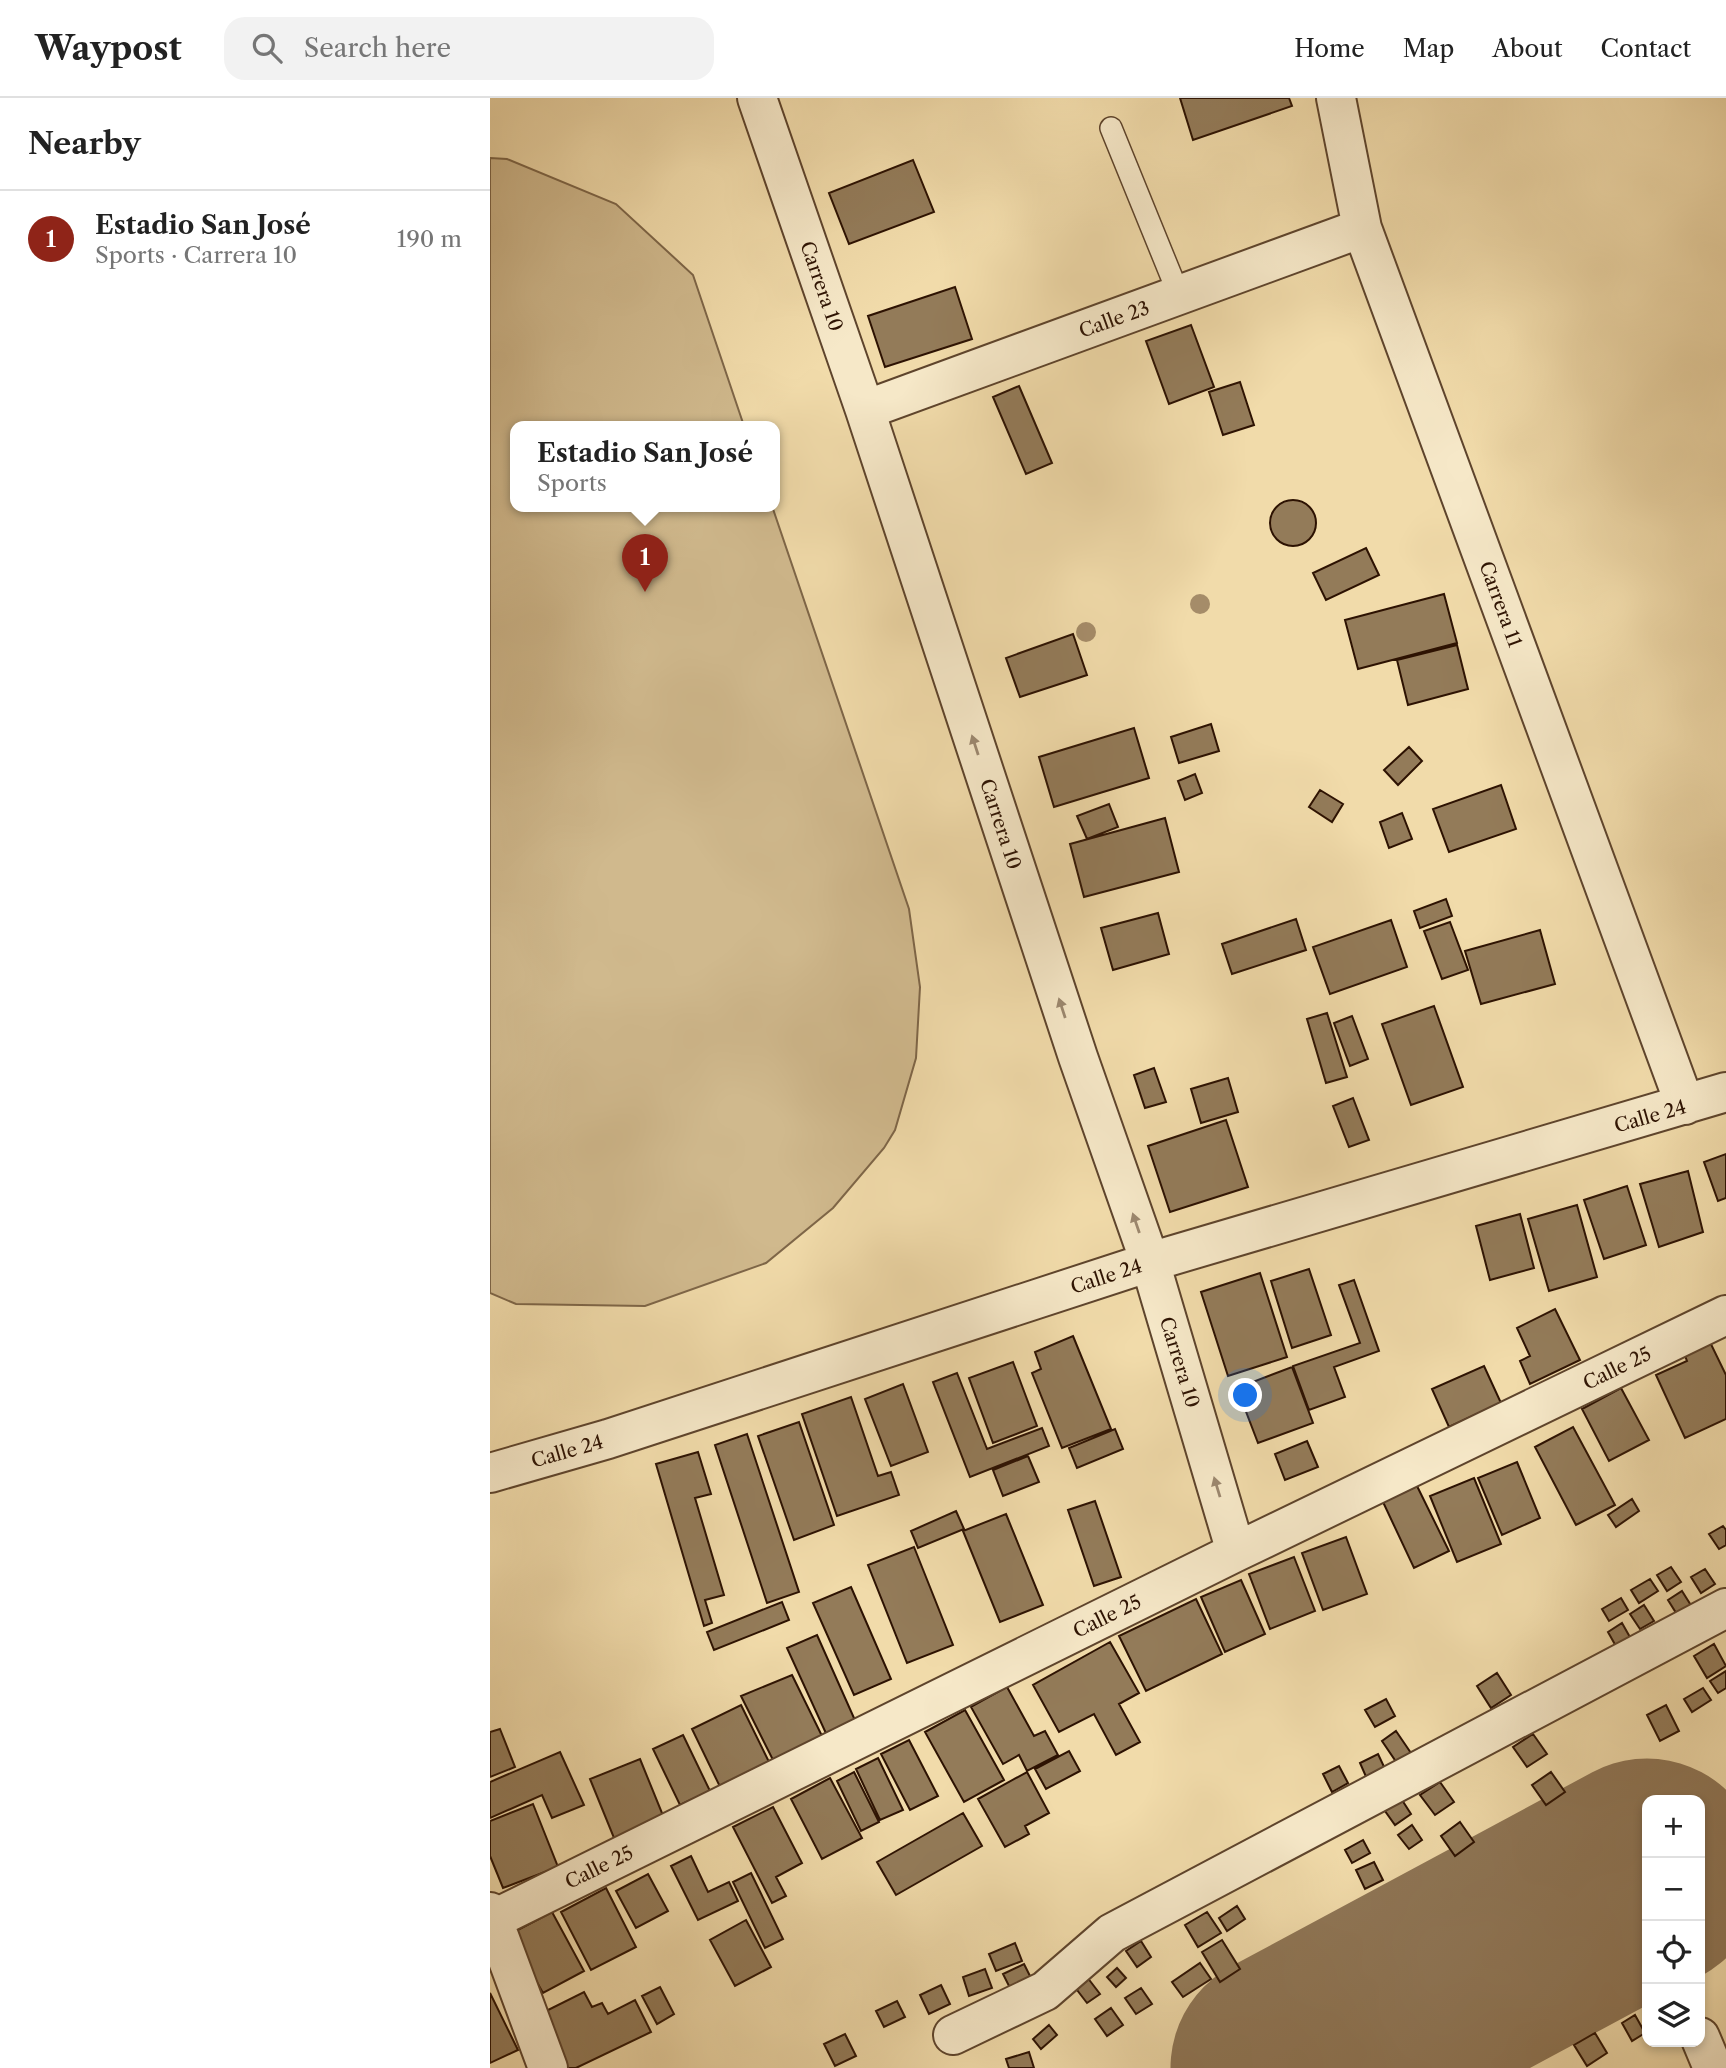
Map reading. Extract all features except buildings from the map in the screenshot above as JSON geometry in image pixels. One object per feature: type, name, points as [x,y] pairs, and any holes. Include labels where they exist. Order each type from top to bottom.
[{"type":"street","name":"Carrera 10","points":[[757,98],[865,410],[1078,1057],[1150,1262],[1236,1552]]},
{"type":"street","name":"Carrera 11","points":[[1336,98],[1363,228],[1685,1105]]},
{"type":"street","name":"Calle 23","points":[[865,410],[1363,228]]},
{"type":"street","name":"Calle 24","points":[[490,1473],[608,1439],[1150,1262],[1726,1092]]},
{"type":"street","name":"Calle 25","points":[[491,1917],[1726,1315]]},
{"type":"street","points":[[953,2035],[1045,1990],[1112,1933],[1726,1608]]},
{"type":"street","points":[[491,1917],[548,2068]]},
{"type":"street","points":[[1704,2047],[1713,2068],[1726,2062]]},
{"type":"lane","points":[[1111,128],[1179,295]]},
{"type":"shaded area","points":[[490,158],[507,159],[616,204],[693,275],[742,421],[510,421],[510,512],[774,512],[909,909],[920,987],[916,1058],[895,1130],[884,1148],[833,1208],[766,1263],[645,1306],[516,1304],[490,1293]]},
{"type":"runway","points":[[1286,2068],[1642,1877]]},
{"type":"place","name":"Estadio San José","points":[[645,592]]}]
